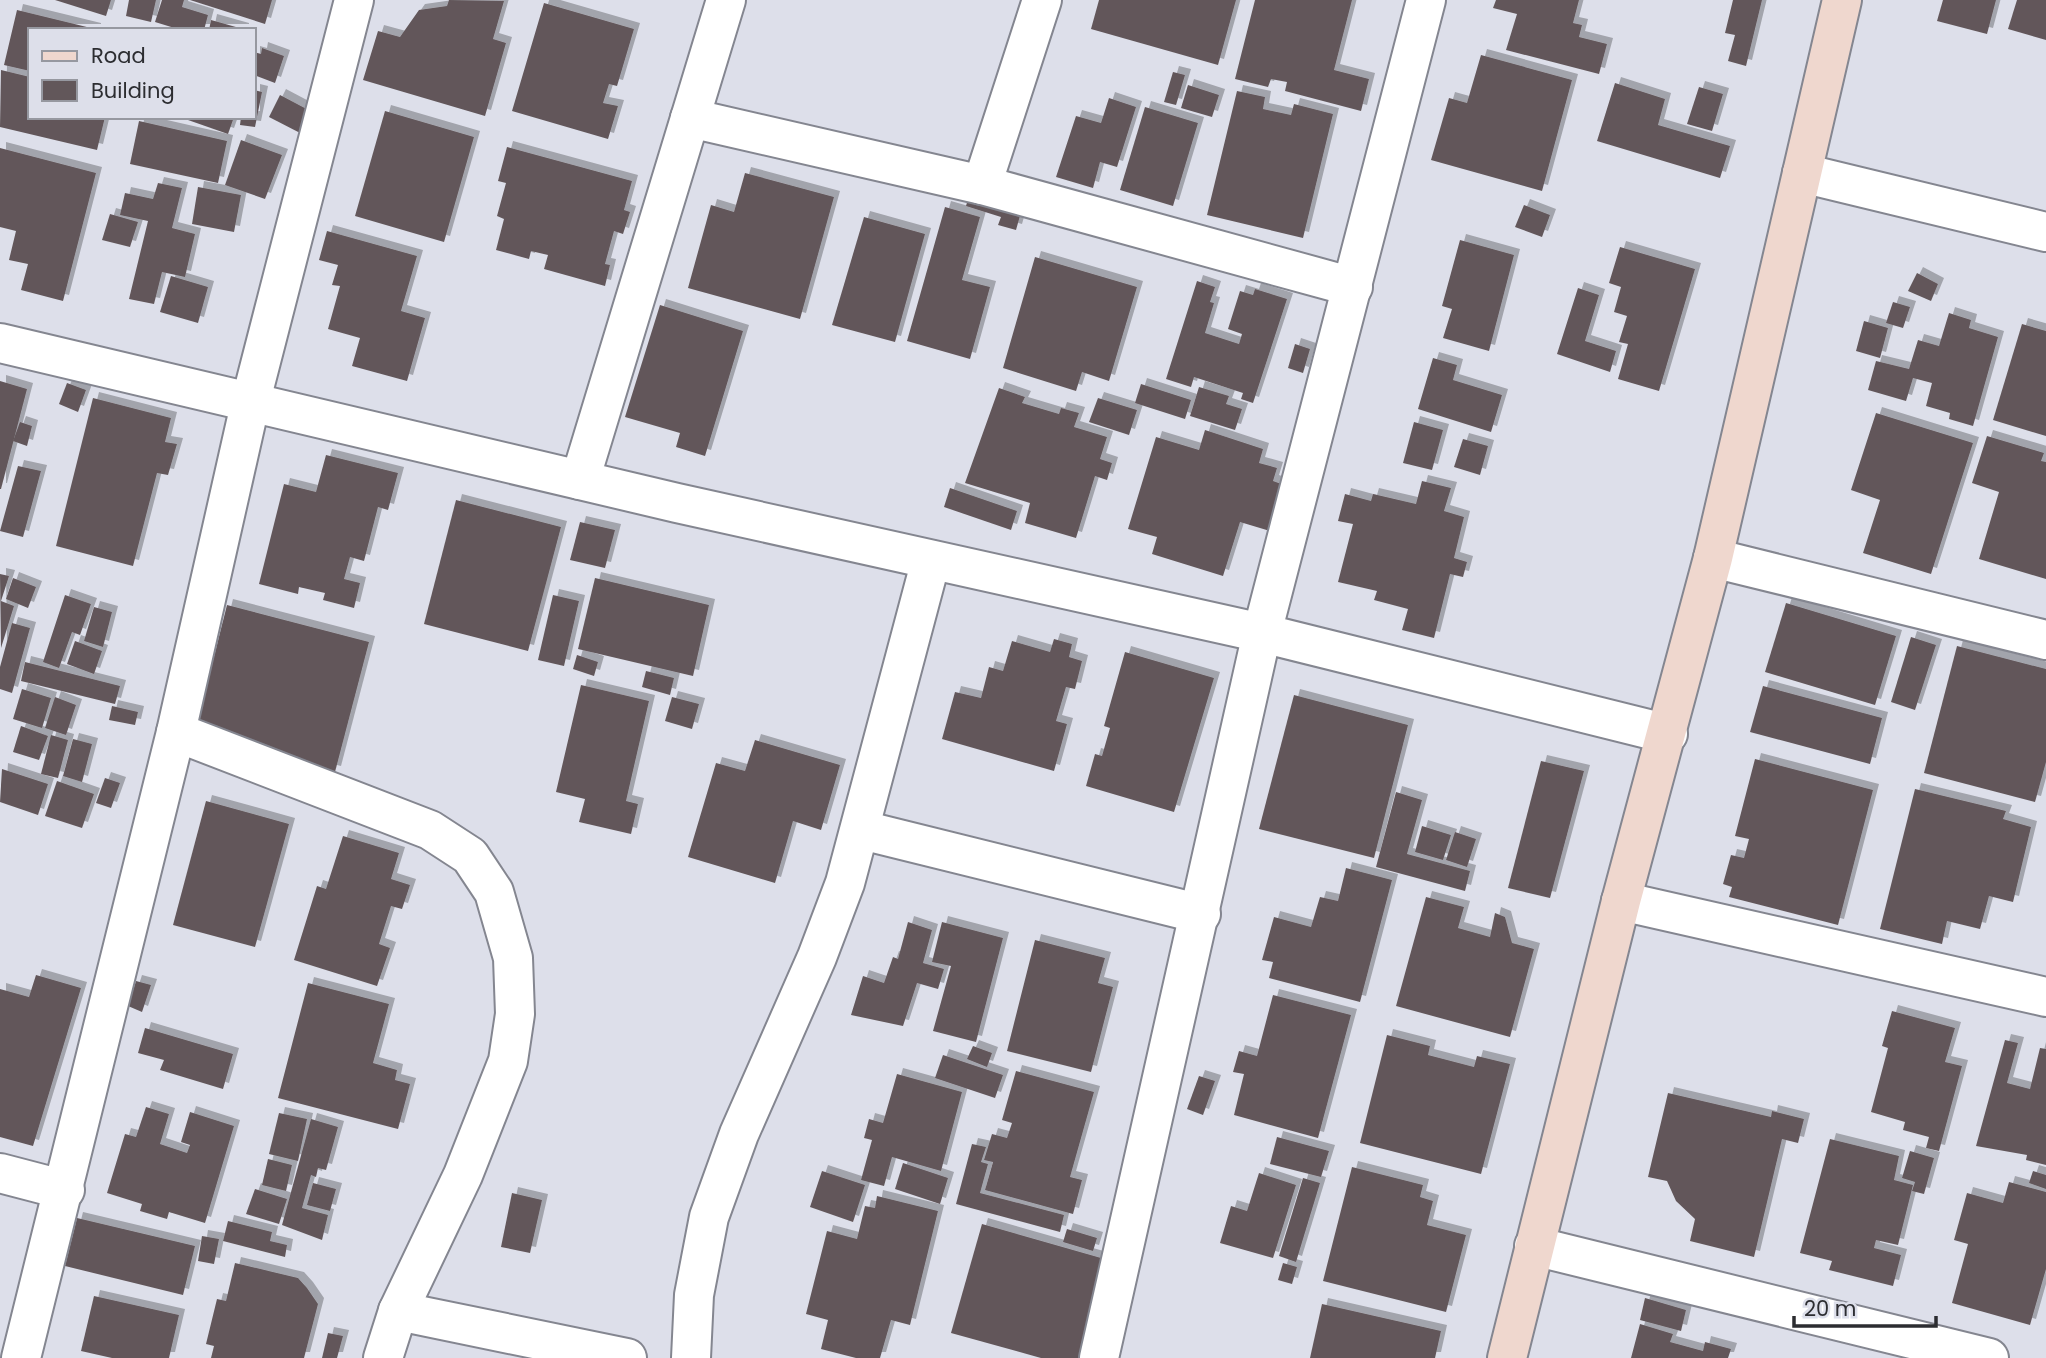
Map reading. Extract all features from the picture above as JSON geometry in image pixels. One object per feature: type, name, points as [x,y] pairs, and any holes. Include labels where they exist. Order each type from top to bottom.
[{"type":"street","points":[[22,1358],[176,732],[251,400],[354,0]]},
{"type":"street","points":[[580,480],[726,0]]},
{"type":"street","points":[[982,185],[1042,0]]},
{"type":"street","points":[[1099,1358],[1201,915],[1262,633],[1426,0]]},
{"type":"street","points":[[1507,1358],[1621,901],[1668,734],[1713,558],[1842,0]]},
{"type":"street","points":[[690,118],[982,185],[1353,287]]},
{"type":"street","points":[[1802,173],[2046,232]]},
{"type":"street","points":[[0,343],[251,400],[580,480],[1262,633],[1668,734]]},
{"type":"street","points":[[1713,558],[2046,640]]},
{"type":"street","points":[[691,1358],[694,1295],[709,1217],[739,1134],[817,957],[862,830],[931,560]]},
{"type":"street","points":[[176,732],[430,830],[470,856],[494,891],[513,958],[515,1014],[508,1062],[463,1175],[398,1311],[383,1358]]},
{"type":"street","points":[[862,830],[1201,915]]},
{"type":"street","points":[[1621,901],[2046,998]]},
{"type":"street","points":[[0,1173],[65,1191]]},
{"type":"street","points":[[1534,1246],[1938,1352],[1989,1358]]},
{"type":"street","points":[[398,1311],[627,1358]]},
{"type":"building","points":[[55,0],[111,0],[106,16]]},
{"type":"building","points":[[129,0],[156,0],[151,22],[126,16]]},
{"type":"building","points":[[162,0],[184,0],[182,7],[208,15],[205,28],[174,28],[155,22]]},
{"type":"building","points":[[190,0],[272,0],[265,24]]},
{"type":"building","points":[[449,0],[504,1],[493,39],[506,43],[485,116],[363,80],[378,31],[400,37],[419,10],[447,6]]},
{"type":"building","points":[[1099,0],[1236,0],[1218,65],[1091,29]]},
{"type":"building","points":[[1255,0],[1352,0],[1334,70],[1369,79],[1361,111],[1285,91],[1287,82],[1271,79],[1268,87],[1235,79]]},
{"type":"building","points":[[1496,0],[1579,0],[1573,23],[1582,25],[1579,37],[1607,44],[1599,74],[1506,50],[1517,14],[1493,8]]},
{"type":"building","points":[[1733,0],[1762,0],[1746,66],[1728,61],[1735,35],[1725,33]]},
{"type":"building","points":[[1943,0],[1996,0],[1987,34],[1937,21]]},
{"type":"building","points":[[2017,0],[2046,0],[2046,40],[2008,29]]},
{"type":"building","points":[[544,3],[634,29],[617,86],[609,84],[603,103],[618,106],[608,139],[512,111]]},
{"type":"building","points":[[17,10],[91,28],[28,28],[28,71],[4,65]]},
{"type":"building","points":[[211,20],[239,28],[209,28]]},
{"type":"building","points":[[262,48],[284,56],[275,83],[256,76],[256,53],[261,54]]},
{"type":"building","points":[[1481,55],[1572,80],[1542,191],[1431,160],[1449,98],[1467,103]]},
{"type":"building","points":[[1,70],[28,77],[28,119],[105,119],[97,150],[0,127]]},
{"type":"building","points":[[1173,72],[1185,75],[1176,105],[1164,102]]},
{"type":"building","points":[[1615,83],[1665,99],[1658,125],[1730,146],[1720,178],[1597,141]]},
{"type":"building","points":[[1188,85],[1219,95],[1212,117],[1181,108]]},
{"type":"building","points":[[1699,87],[1723,94],[1712,131],[1687,124]]},
{"type":"building","points":[[256,90],[262,92],[255,127],[240,125],[241,119],[256,119]]},
{"type":"building","points":[[1237,91],[1265,97],[1263,109],[1291,115],[1294,104],[1333,114],[1303,238],[1207,215]]},
{"type":"building","points":[[280,95],[316,114],[304,135],[269,117]]},
{"type":"building","points":[[1109,98],[1136,107],[1117,167],[1100,162],[1093,188],[1056,177],[1076,116],[1101,123]]},
{"type":"building","points":[[1145,107],[1198,123],[1173,206],[1120,190]]},
{"type":"building","points":[[385,111],[474,137],[444,242],[355,216]]},
{"type":"building","points":[[188,119],[233,119],[228,134]]},
{"type":"building","points":[[139,121],[227,141],[218,183],[130,164]]},
{"type":"building","points":[[241,140],[282,155],[265,199],[225,185]]},
{"type":"building","points":[[507,147],[632,181],[624,210],[630,212],[623,234],[614,231],[605,264],[610,265],[605,286],[544,269],[548,255],[531,251],[529,259],[496,250],[504,219],[497,216],[506,183],[498,181]]},
{"type":"building","points":[[0,148],[96,173],[63,301],[21,290],[28,264],[9,260],[16,231],[0,227]]},
{"type":"building","points":[[745,173],[834,197],[800,319],[688,288],[711,205],[734,212]]},
{"type":"building","points":[[158,183],[182,188],[172,228],[195,234],[185,277],[162,272],[154,304],[129,299],[148,221],[120,215],[125,193],[153,199]]},
{"type":"building","points":[[198,187],[241,195],[234,232],[192,224]]},
{"type":"building","points":[[971,189],[1023,205],[1016,230],[998,225],[1001,217],[966,206]]},
{"type":"building","points":[[1524,205],[1550,215],[1542,237],[1515,227]]},
{"type":"building","points":[[945,207],[980,217],[962,280],[990,287],[970,359],[907,341]]},
{"type":"building","points":[[110,214],[138,222],[130,247],[102,240]]},
{"type":"building","points":[[864,217],[925,234],[895,342],[832,325]]},
{"type":"building","points":[[327,231],[417,256],[401,311],[425,318],[407,381],[352,366],[360,338],[328,329],[340,286],[332,285],[338,265],[319,260]]},
{"type":"building","points":[[1460,240],[1514,255],[1489,351],[1443,338],[1452,309],[1442,306]]},
{"type":"building","points":[[1620,247],[1695,269],[1659,391],[1618,379],[1628,344],[1619,342],[1627,316],[1614,312],[1621,287],[1609,283]]},
{"type":"building","points":[[1035,257],[1137,287],[1109,381],[1082,372],[1076,391],[1003,368]]},
{"type":"building","points":[[1917,273],[1938,284],[1931,301],[1908,291]]},
{"type":"building","points":[[171,276],[208,287],[198,323],[160,312]]},
{"type":"building","points":[[1197,281],[1215,287],[1210,302],[1214,303],[1205,333],[1239,344],[1242,334],[1228,329],[1240,291],[1253,295],[1255,289],[1287,299],[1253,403],[1241,399],[1243,393],[1194,377],[1191,387],[1166,379]]},
{"type":"building","points":[[1578,288],[1599,295],[1585,341],[1616,351],[1610,372],[1557,354]]},
{"type":"building","points":[[1893,302],[1910,307],[1903,328],[1886,323]]},
{"type":"building","points":[[660,305],[743,331],[705,456],[676,447],[680,433],[625,417]]},
{"type":"building","points":[[1949,313],[1971,320],[1969,328],[1998,337],[1973,426],[1949,419],[1950,413],[1926,406],[1932,383],[1913,378],[1906,401],[1868,390],[1876,361],[1909,369],[1918,340],[1939,346]]},
{"type":"building","points":[[1864,321],[1888,328],[1880,358],[1856,351]]},
{"type":"building","points":[[2022,324],[2046,331],[2046,436],[1993,420]]},
{"type":"building","points":[[1295,344],[1310,349],[1303,373],[1288,368]]},
{"type":"building","points":[[1433,358],[1457,365],[1453,380],[1502,395],[1491,432],[1418,409]]},
{"type":"building","points":[[0,381],[27,389],[1,489],[0,489]]},
{"type":"building","points":[[67,383],[86,390],[78,412],[59,404]]},
{"type":"building","points":[[1141,384],[1191,400],[1185,419],[1135,403]]},
{"type":"building","points":[[1199,387],[1229,396],[1226,404],[1242,409],[1235,430],[1190,416]]},
{"type":"building","points":[[999,388],[1025,397],[1022,403],[1059,414],[1061,408],[1079,413],[1074,427],[1107,437],[1100,459],[1112,463],[1107,480],[1095,476],[1076,538],[1025,523],[1030,503],[965,483]]},
{"type":"building","points":[[93,398],[171,418],[165,442],[177,444],[168,475],[157,473],[133,566],[56,546]]},
{"type":"building","points":[[1098,398],[1137,410],[1129,435],[1089,422]]},
{"type":"building","points":[[1876,413],[1973,443],[1931,574],[1863,553],[1880,500],[1851,490]]},
{"type":"building","points":[[20,422],[32,426],[27,446],[13,441]]},
{"type":"building","points":[[1414,422],[1443,430],[1432,470],[1403,463]]},
{"type":"building","points":[[1205,430],[1263,449],[1259,463],[1277,468],[1273,481],[1284,485],[1270,531],[1240,522],[1223,576],[1152,554],[1157,537],[1128,529],[1156,437],[1199,450]]},
{"type":"building","points":[[1987,436],[2044,453],[2041,461],[2046,462],[2046,579],[1979,559],[1999,492],[1972,483]]},
{"type":"building","points":[[1463,439],[1488,446],[1480,475],[1454,467]]},
{"type":"building","points":[[326,455],[398,473],[388,510],[378,507],[364,561],[350,557],[344,579],[360,583],[354,608],[323,600],[325,593],[299,587],[298,594],[259,584],[284,484],[316,492]]},
{"type":"building","points":[[18,466],[41,471],[23,537],[0,531]]},
{"type":"building","points":[[1422,481],[1451,488],[1444,511],[1464,517],[1454,558],[1467,562],[1463,577],[1450,574],[1434,638],[1402,630],[1408,609],[1374,600],[1377,591],[1338,582],[1353,524],[1338,521],[1345,494],[1371,501],[1373,494],[1416,504]]},
{"type":"building","points":[[950,488],[1017,511],[1011,530],[944,507]]},
{"type":"building","points":[[456,500],[561,527],[528,651],[424,624]]},
{"type":"building","points":[[580,522],[615,530],[605,568],[570,560]]},
{"type":"building","points":[[0,574],[9,576],[1,601],[14,606],[1,648]]},
{"type":"building","points":[[13,578],[36,587],[28,608],[6,599]]},
{"type":"building","points":[[595,578],[709,605],[693,676],[578,649]]},
{"type":"building","points":[[65,595],[91,604],[80,635],[72,632],[59,668],[43,662]]},
{"type":"building","points":[[553,595],[579,601],[564,666],[538,660]]},
{"type":"building","points":[[1786,603],[1896,636],[1875,705],[1765,672]]},
{"type":"building","points":[[227,605],[369,642],[335,772],[194,736]]},
{"type":"building","points":[[94,607],[112,612],[103,647],[84,641]]},
{"type":"building","points":[[12,623],[30,628],[12,693],[0,689],[0,667]]},
{"type":"building","points":[[1911,637],[1936,645],[1915,710],[1891,702]]},
{"type":"building","points":[[1054,639],[1072,644],[1069,657],[1082,661],[1075,689],[1066,687],[1056,721],[1067,724],[1054,771],[942,739],[955,692],[981,698],[989,667],[1003,671],[1012,641],[1050,652]]},
{"type":"building","points":[[75,641],[102,651],[94,674],[67,664]]},
{"type":"building","points":[[1957,646],[2046,669],[2046,762],[2035,802],[1924,773]]},
{"type":"building","points":[[1125,652],[1214,678],[1174,812],[1086,786],[1095,754],[1102,756],[1110,728],[1104,726]]},
{"type":"building","points":[[577,655],[598,662],[594,676],[573,669]]},
{"type":"building","points":[[25,662],[120,686],[115,704],[21,681]]},
{"type":"building","points":[[646,671],[674,678],[670,695],[642,687]]},
{"type":"building","points":[[581,685],[649,701],[626,801],[638,804],[631,834],[579,822],[585,799],[556,792]]},
{"type":"building","points":[[1763,686],[1882,718],[1870,764],[1750,732]]},
{"type":"building","points":[[22,689],[51,698],[42,728],[13,719]]},
{"type":"building","points":[[1294,695],[1408,725],[1374,858],[1259,829]]},
{"type":"building","points":[[55,697],[76,705],[66,735],[45,728]]},
{"type":"building","points":[[672,697],[699,704],[692,729],[665,721]]},
{"type":"building","points":[[112,706],[138,712],[135,725],[109,720]]},
{"type":"building","points":[[21,726],[48,736],[39,760],[13,752]]},
{"type":"building","points":[[51,735],[68,740],[58,778],[41,774]]},
{"type":"building","points":[[73,739],[92,744],[82,782],[63,776]]},
{"type":"building","points":[[755,740],[840,765],[821,830],[793,821],[775,883],[688,857],[716,763],[745,771]]},
{"type":"building","points":[[1755,759],[1873,790],[1838,925],[1729,897],[1732,887],[1723,884],[1731,855],[1744,858],[1749,839],[1735,836]]},
{"type":"building","points":[[1541,761],[1584,771],[1550,898],[1508,888]]},
{"type":"building","points":[[2,769],[48,784],[38,815],[0,802]]},
{"type":"building","points":[[105,778],[120,783],[111,808],[96,803]]},
{"type":"building","points":[[57,781],[94,794],[82,828],[45,816]]},
{"type":"building","points":[[1915,789],[2006,811],[2003,819],[2031,827],[2013,902],[1989,896],[1980,929],[1947,921],[1942,944],[1880,929]]},
{"type":"building","points":[[1396,792],[1422,800],[1407,854],[1470,871],[1465,891],[1376,867]]},
{"type":"building","points":[[206,801],[289,824],[255,947],[173,925]]},
{"type":"building","points":[[1422,826],[1451,835],[1443,860],[1415,852]]},
{"type":"building","points":[[1455,832],[1476,839],[1467,867],[1446,860]]},
{"type":"building","points":[[343,836],[399,853],[391,879],[410,885],[402,909],[391,906],[379,944],[390,948],[377,986],[294,960],[317,886],[326,889]]},
{"type":"building","points":[[1346,868],[1392,880],[1360,1002],[1269,978],[1273,962],[1262,960],[1274,917],[1311,927],[1320,897],[1338,901]]},
{"type":"building","points":[[1426,897],[1464,907],[1458,928],[1490,937],[1495,913],[1505,917],[1512,943],[1534,949],[1510,1037],[1396,1006]]},
{"type":"building","points":[[908,922],[932,930],[923,963],[944,969],[938,989],[917,983],[903,1026],[851,1015],[863,976],[884,983],[893,957],[898,959]]},
{"type":"building","points":[[942,922],[1003,938],[976,1042],[933,1031],[951,966],[932,962]]},
{"type":"building","points":[[1035,940],[1105,958],[1098,983],[1113,987],[1091,1072],[1007,1051]]},
{"type":"building","points":[[36,975],[81,988],[33,1146],[0,1137],[0,989],[29,997]]},
{"type":"building","points":[[136,981],[151,985],[142,1012],[128,1006]]},
{"type":"building","points":[[308,983],[389,1004],[373,1063],[397,1070],[395,1080],[410,1084],[398,1129],[278,1098]]},
{"type":"building","points":[[1273,995],[1351,1015],[1318,1138],[1234,1115],[1244,1074],[1233,1072],[1239,1051],[1257,1056]]},
{"type":"building","points":[[1892,1011],[1955,1028],[1945,1062],[1962,1066],[1939,1151],[1926,1148],[1929,1137],[1903,1130],[1905,1122],[1871,1112],[1888,1048],[1882,1046]]},
{"type":"building","points":[[145,1028],[233,1054],[223,1089],[160,1070],[164,1060],[138,1053]]},
{"type":"building","points":[[1387,1035],[1430,1046],[1428,1055],[1474,1067],[1477,1056],[1510,1064],[1481,1174],[1360,1143]]},
{"type":"building","points":[[2005,1040],[2018,1043],[2007,1083],[2030,1089],[2040,1048],[2046,1049],[2046,1165],[2026,1160],[2027,1155],[1976,1146]]},
{"type":"building","points":[[973,1046],[992,1053],[987,1067],[967,1059]]},
{"type":"building","points":[[943,1055],[1003,1075],[995,1098],[935,1078]]},
{"type":"building","points":[[1016,1071],[1094,1092],[1070,1177],[1082,1180],[1073,1214],[985,1190],[993,1162],[984,1160],[992,1134],[1007,1138],[1012,1123],[1002,1120]]},
{"type":"building","points":[[897,1074],[962,1092],[941,1171],[892,1157],[884,1186],[861,1180],[872,1140],[864,1138],[869,1119],[883,1123]]},
{"type":"building","points":[[1199,1076],[1215,1081],[1203,1115],[1187,1109]]},
{"type":"building","points":[[1668,1093],[1771,1117],[1772,1111],[1804,1119],[1798,1143],[1782,1139],[1754,1257],[1690,1241],[1695,1219],[1676,1201],[1667,1181],[1648,1177]]},
{"type":"building","points":[[146,1107],[169,1114],[160,1144],[187,1153],[190,1145],[181,1142],[190,1112],[234,1126],[205,1223],[169,1212],[167,1219],[140,1211],[142,1204],[107,1193],[125,1134],[136,1137]]},
{"type":"building","points":[[279,1113],[307,1119],[298,1161],[269,1154]]},
{"type":"building","points":[[311,1119],[338,1127],[326,1170],[318,1168],[316,1177],[311,1175],[302,1208],[328,1215],[322,1240],[282,1225]]},
{"type":"building","points":[[1277,1137],[1329,1151],[1321,1177],[1270,1164]]},
{"type":"building","points":[[1830,1139],[1899,1156],[1894,1180],[1913,1185],[1898,1245],[1876,1240],[1874,1248],[1901,1255],[1893,1286],[1829,1270],[1832,1261],[1800,1253]]},
{"type":"building","points":[[972,1144],[986,1147],[981,1162],[988,1164],[980,1193],[1064,1215],[1060,1232],[956,1204]]},
{"type":"building","points":[[1910,1151],[1934,1158],[1924,1194],[1912,1191],[1915,1182],[1902,1178]]},
{"type":"building","points":[[268,1159],[292,1165],[286,1191],[262,1185]]},
{"type":"building","points":[[903,1163],[948,1178],[940,1204],[895,1189]]},
{"type":"building","points":[[1352,1167],[1423,1185],[1420,1197],[1433,1201],[1427,1225],[1466,1235],[1446,1312],[1323,1281]]},
{"type":"building","points":[[822,1171],[865,1185],[853,1222],[810,1207]]},
{"type":"building","points":[[2033,1171],[2046,1175],[2046,1189],[2029,1183]]},
{"type":"building","points":[[1259,1173],[1296,1185],[1273,1258],[1220,1243],[1231,1206],[1247,1211]]},
{"type":"building","points":[[1303,1178],[1320,1183],[1296,1262],[1279,1256]]},
{"type":"building","points":[[2009,1182],[2046,1192],[2046,1269],[2030,1325],[1952,1303],[1968,1244],[1954,1240],[1967,1193],[2003,1203]]},
{"type":"building","points":[[313,1183],[336,1189],[330,1211],[307,1205]]},
{"type":"building","points":[[255,1189],[287,1199],[279,1224],[246,1214]]},
{"type":"building","points":[[512,1193],[542,1200],[530,1253],[501,1247]]},
{"type":"building","points":[[877,1196],[938,1211],[910,1325],[891,1320],[880,1358],[856,1358],[821,1349],[828,1320],[806,1314],[827,1231],[857,1239],[865,1206],[875,1208]]},
{"type":"building","points":[[77,1218],[195,1246],[183,1295],[65,1266]]},
{"type":"building","points":[[228,1221],[272,1232],[270,1241],[287,1245],[285,1257],[223,1241]]},
{"type":"building","points":[[982,1224],[1108,1260],[1080,1358],[1041,1358],[951,1333]]},
{"type":"building","points":[[1067,1229],[1097,1238],[1093,1251],[1063,1242]]},
{"type":"building","points":[[202,1236],[219,1239],[214,1264],[198,1261]]},
{"type":"building","points":[[235,1263],[298,1278],[307,1288],[318,1304],[304,1358],[211,1358],[214,1346],[206,1344],[217,1299],[226,1301]]},
{"type":"building","points":[[1283,1263],[1297,1267],[1292,1284],[1278,1280]]},
{"type":"building","points":[[94,1296],[179,1315],[169,1358],[112,1358],[81,1351]]},
{"type":"building","points":[[1645,1298],[1686,1310],[1681,1331],[1640,1320]]},
{"type":"building","points":[[1322,1304],[1441,1331],[1435,1358],[1310,1358]]},
{"type":"building","points":[[1640,1324],[1673,1334],[1670,1342],[1703,1351],[1705,1342],[1731,1349],[1728,1358],[1631,1358]]},
{"type":"building","points":[[328,1333],[343,1336],[337,1358],[322,1358]]}]
